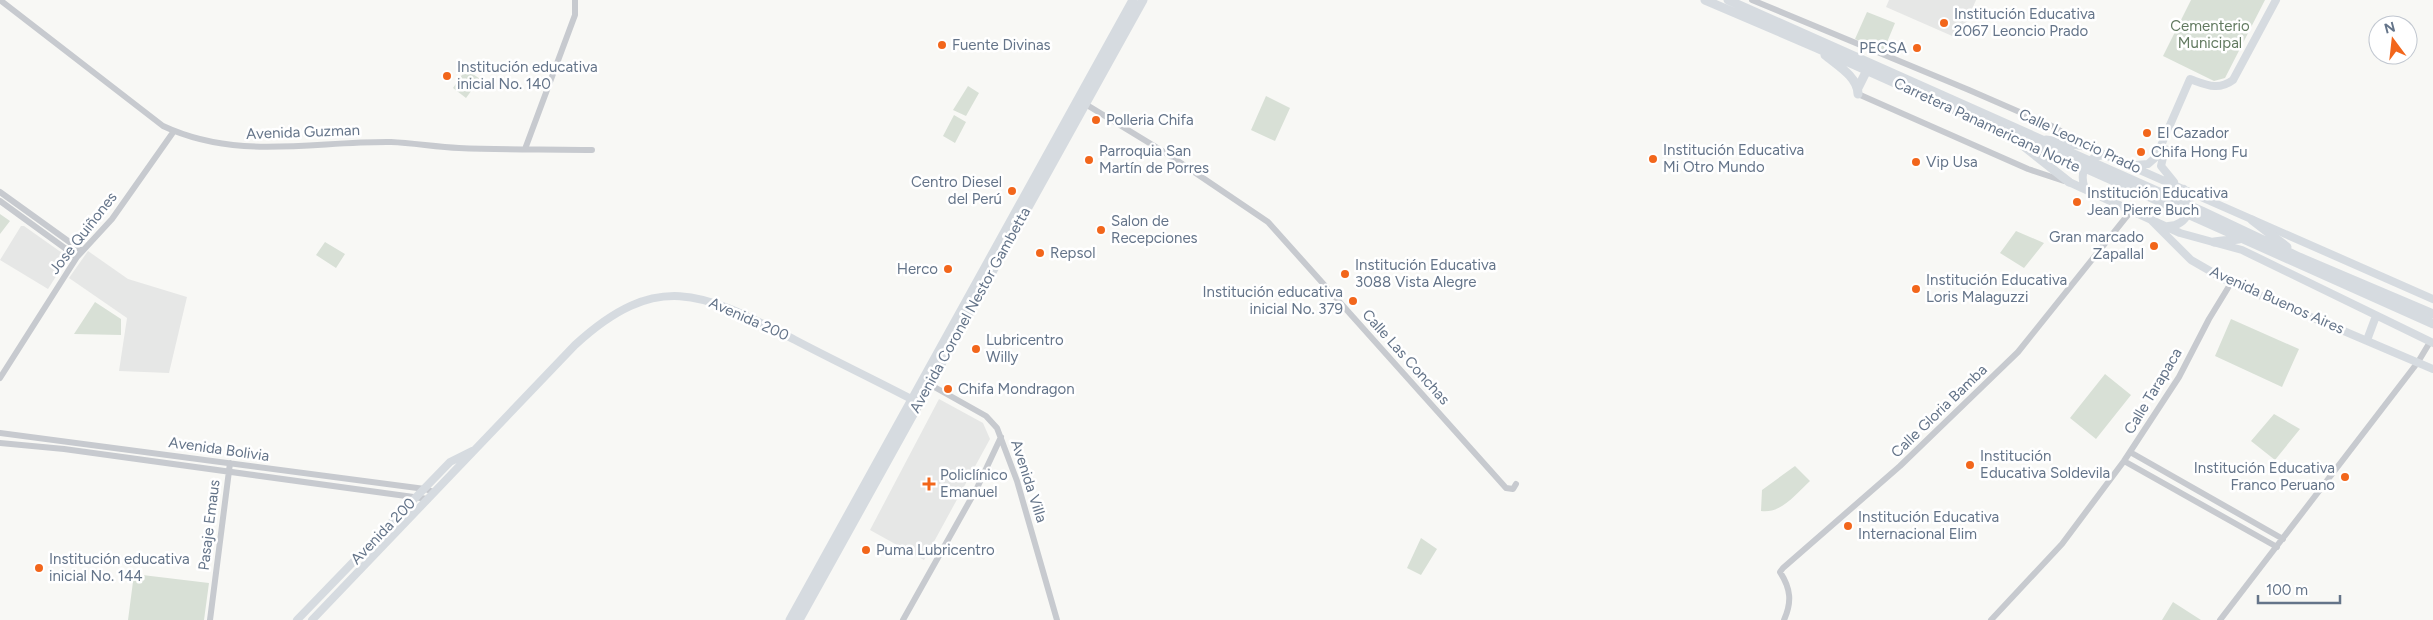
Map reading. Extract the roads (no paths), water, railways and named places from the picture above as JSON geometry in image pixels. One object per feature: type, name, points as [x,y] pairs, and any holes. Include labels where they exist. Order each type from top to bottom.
[{"type":"highway","name":"Avenida Coronel Nestor Gambetta","points":[[799,620],[916,401],[929,384],[1082,102],[1133,0]]},
{"type":"highway","name":"Avenida Coronel Nestor Gambetta","points":[[790,620],[916,401],[1082,102],[1143,0]]},
{"type":"highway","name":"Carretera Panamericana Norte","points":[[1705,0],[2041,140],[2086,165],[2188,214],[2433,324]]},
{"type":"highway","name":"Carretera Panamericana Norte","points":[[1728,0],[2006,134],[2086,165]]},
{"type":"highway","points":[[1817,48],[1852,78],[1858,91]]},
{"type":"highway","points":[[1858,91],[1869,67]]},
{"type":"highway","points":[[2006,134],[2069,182]]},
{"type":"highway","points":[[2041,140],[2085,146]]},
{"type":"highway","name":"Carretera Panamericana Norte","points":[[2188,214],[2299,257],[2433,314]]},
{"type":"highway","points":[[2252,220],[2299,257]]},
{"type":"highway","points":[[2214,242],[2240,238]]},
{"type":"main road","points":[[2192,80],[2215,87],[2224,86],[2233,80],[2276,0]]},
{"type":"main road","points":[[2148,164],[2156,157],[2192,80]]},
{"type":"main road","points":[[2162,170],[2161,159],[2192,80]]},
{"type":"main road","name":"Calle Leoncio Prado","points":[[2085,146],[2433,299]]},
{"type":"main road","points":[[2085,190],[2082,179],[2086,165],[2096,156],[2106,154]]},
{"type":"main road","points":[[2131,165],[2148,164],[2162,170],[2189,196],[2188,214],[2180,233],[2178,249]]},
{"type":"main road","name":"Avenida Buenos Aires","points":[[2069,182],[2150,220],[2191,260],[2231,282],[2433,369]]},
{"type":"main road","points":[[2166,226],[2176,225],[2188,214]]},
{"type":"main road","points":[[2150,220],[2180,233],[2242,250],[2432,342]]},
{"type":"main road","name":"Avenida 200","points":[[312,620],[593,328],[623,308],[654,298],[674,296],[698,298],[728,307],[916,401]]},
{"type":"main road","points":[[2367,340],[2376,316]]},
{"type":"main road","name":"Avenida 200","points":[[298,620],[450,462],[474,450]]},
{"type":"street","name":"Avenida Guzman","points":[[0,0],[163,126],[174,131],[246,148],[393,142],[458,148],[592,150]]},
{"type":"street","points":[[525,149],[575,15],[575,0]]},
{"type":"street","name":"Calle Leoncio Prado","points":[[1752,0],[2020,112],[2054,127],[2085,146]]},
{"type":"street","name":"Avenida Buenos Aires","points":[[1858,91],[2028,169],[2069,182]]},
{"type":"street","name":"Calle Las Conchas","points":[[1082,102],[1169,155],[1268,222],[1506,488],[1513,489],[1516,484]]},
{"type":"street","name":"Jose Quiñones","points":[[0,378],[80,254],[112,219],[174,131]]},
{"type":"street","points":[[0,192],[80,254]]},
{"type":"street","points":[[0,201],[80,254]]},
{"type":"street","name":"Calle Gloria Bamba","points":[[1784,620],[1791,603],[1787,583],[1780,572],[1783,568],[1900,466],[2018,352],[2131,211]]},
{"type":"street","name":"Calle Tarapaca","points":[[1991,620],[2062,544],[2124,462],[2179,377],[2209,319],[2231,282]]},
{"type":"street","points":[[2220,620],[2432,342]]},
{"type":"street","name":"Avenida Villa","points":[[929,384],[986,416],[997,428],[1029,521],[1057,620]]},
{"type":"street","name":"Avenida Bolivia","points":[[0,433],[425,489],[434,492]]},
{"type":"street","points":[[903,620],[977,488],[1001,437]]},
{"type":"street","name":"Avenida Bolivia","points":[[0,443],[64,449],[418,496],[428,499]]},
{"type":"street","points":[[2130,452],[2283,539]]},
{"type":"street","points":[[2124,462],[2277,547]]},
{"type":"street","name":"Pasaje Emaus","points":[[210,620],[230,463]]},
{"type":"place","name":"Institución Educativa 2067 Leoncio Prado","points":[[1944,23]]},
{"type":"place","name":"Fuente Divinas","points":[[942,45]]},
{"type":"place","name":"PECSA","points":[[1917,48]]},
{"type":"place","name":"Institución educativa inicial No. 140","points":[[447,76]]},
{"type":"place","name":"Polleria Chifa","points":[[1096,120]]},
{"type":"place","name":"El Cazador","points":[[2147,133]]},
{"type":"place","name":"Chifa Hong Fu","points":[[2141,152]]},
{"type":"place","name":"Institución Educativa Mi Otro Mundo","points":[[1653,159]]},
{"type":"place","name":"Parroquia San Martín de Porres","points":[[1089,160]]},
{"type":"place","name":"Vip Usa","points":[[1916,162]]},
{"type":"place","name":"Centro Diesel del Perú","points":[[1012,191]]},
{"type":"place","name":"Institución Educativa Jean Pierre Buch","points":[[2077,202]]},
{"type":"place","name":"Salon de Recepciones","points":[[1101,230]]},
{"type":"place","name":"Gran marcado Zapallal","points":[[2154,246]]},
{"type":"place","name":"Repsol","points":[[1040,253]]},
{"type":"place","name":"Herco","points":[[948,269]]},
{"type":"place","name":"Institución Educativa 3088 Vista Alegre","points":[[1345,274]]},
{"type":"place","name":"Institución Educativa Loris Malaguzzi","points":[[1916,289]]},
{"type":"place","name":"Institución educativa inicial No. 379","points":[[1353,301]]},
{"type":"place","name":"Lubricentro Willy","points":[[976,349]]},
{"type":"place","name":"Chifa Mondragon","points":[[948,389]]},
{"type":"place","name":"Institución Educativa Soldevila","points":[[1970,465]]},
{"type":"place","name":"Institución Educativa Franco Peruano","points":[[2345,477]]},
{"type":"place","name":"Policlínico Emanuel","points":[[929,484]]},
{"type":"place","name":"Institución Educativa Internacional Elim","points":[[1848,526]]},
{"type":"place","name":"Puma Lubricentro","points":[[866,550]]},
{"type":"place","name":"Institución educativa inicial No. 144","points":[[39,568]]},
{"type":"park label","name":"Cementerio Municipal","points":[[2210,34]]}]
